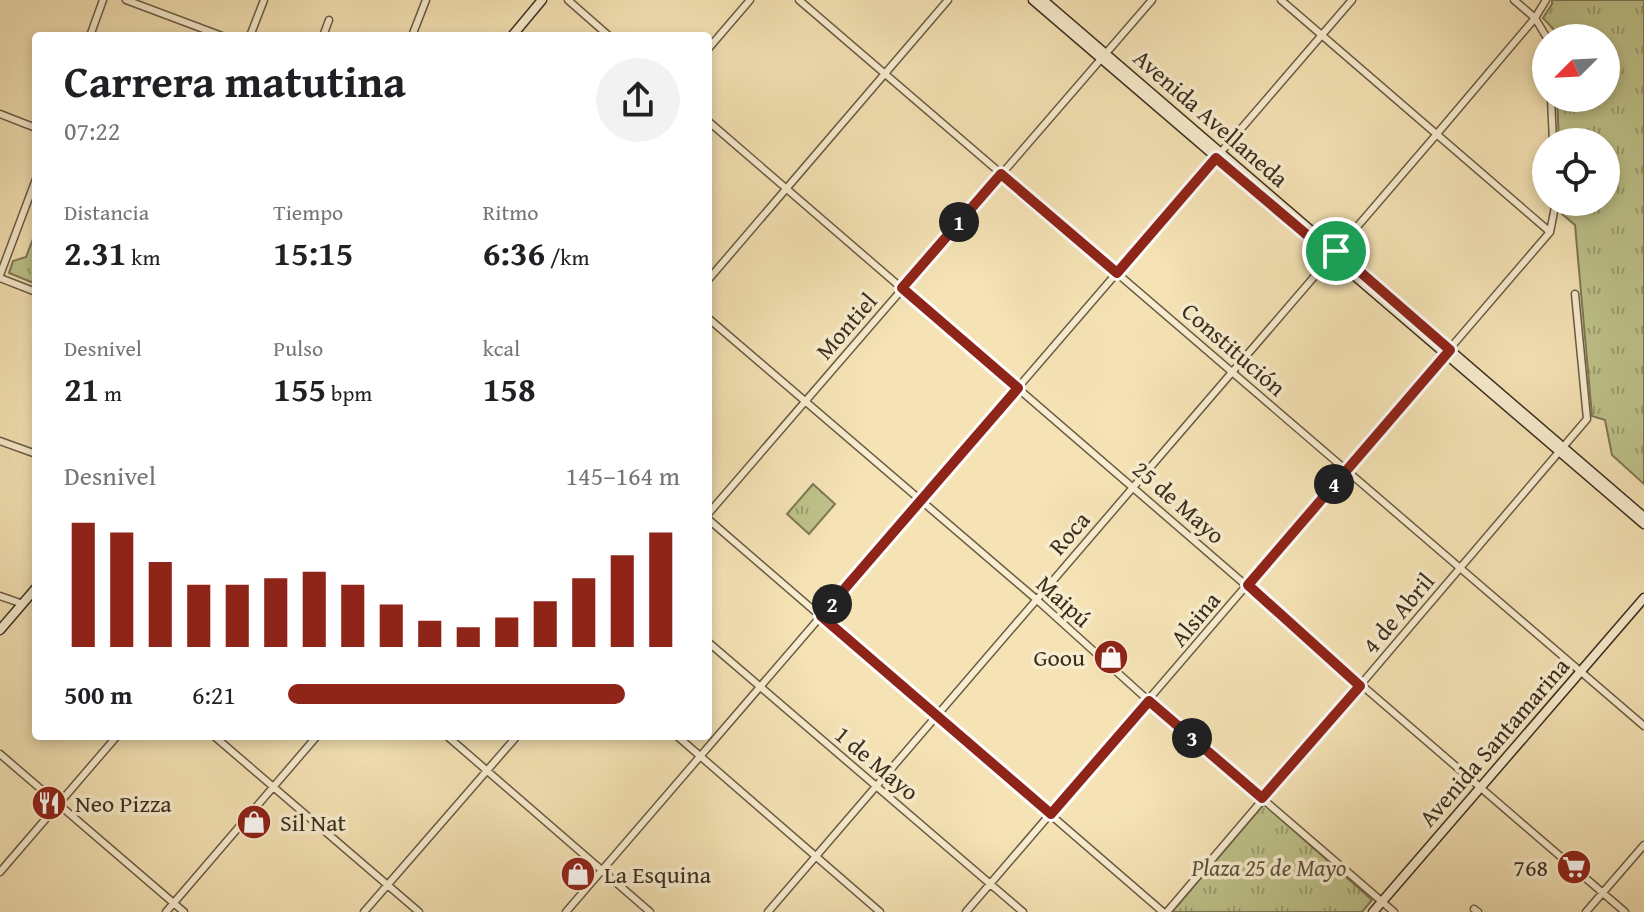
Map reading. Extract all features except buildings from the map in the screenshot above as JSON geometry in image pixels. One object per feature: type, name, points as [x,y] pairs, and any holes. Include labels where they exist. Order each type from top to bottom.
[{"type":"main road","points":[[515,32],[542,0]]},
{"type":"main road","name":"Avenida Avellaneda","points":[[1033,0],[1103,56]]},
{"type":"main road","name":"Avenida Avellaneda","points":[[1043,0],[1218,156],[1644,517]]},
{"type":"main road","name":"Avenida Avellaneda","points":[[1561,449],[1644,524]]},
{"type":"main road","points":[[0,630],[32,593]]},
{"type":"main road","name":"Avenida Santamarina","points":[[1373,912],[1644,598]]},
{"type":"street","points":[[91,32],[103,0]]},
{"type":"street","points":[[126,0],[211,32]]},
{"type":"street","points":[[252,32],[264,0]]},
{"type":"street","points":[[414,32],[426,0]]},
{"type":"street","points":[[568,0],[604,32]]},
{"type":"street","points":[[712,44],[750,0]]},
{"type":"street","name":"Constitución","points":[[799,0],[1644,726]]},
{"type":"street","points":[[712,275],[948,0]]},
{"type":"street","name":"Montiel","points":[[712,511],[1152,0]]},
{"type":"street","points":[[1281,0],[1550,232],[1553,216]]},
{"type":"street","points":[[566,912],[1352,0]]},
{"type":"street","points":[[1514,0],[1539,24]]},
{"type":"street","name":"Roca","points":[[768,912],[1436,135],[1535,18],[1546,0]]},
{"type":"street","points":[[324,32],[329,20]]},
{"type":"street","points":[[0,114],[32,126]]},
{"type":"street","name":"25 de Mayo","points":[[712,124],[1625,912]]},
{"type":"street","points":[[32,190],[0,277],[32,290]]},
{"type":"street","name":"Alsina","points":[[966,912],[1550,232]]},
{"type":"street","name":"4 de Abril","points":[[1165,912],[1587,419],[1575,294]]},
{"type":"street","name":"Maipú","points":[[712,321],[1394,912]]},
{"type":"street","points":[[0,441],[32,453]]},
{"type":"street","points":[[712,520],[1165,912]]},
{"type":"street","points":[[0,596],[23,604]]},
{"type":"street","name":"1 de Mayo","points":[[712,645],[1023,912]]},
{"type":"street","points":[[0,872],[114,740]]},
{"type":"street","points":[[219,740],[419,912]]},
{"type":"street","points":[[166,912],[314,740]]},
{"type":"street","points":[[452,740],[650,912]]},
{"type":"street","points":[[364,912],[513,740]]},
{"type":"street","points":[[682,740],[880,912]]},
{"type":"street","points":[[0,754],[184,912]]},
{"type":"street","points":[[1586,912],[1644,845]]},
{"type":"green space","points":[[1552,0],[1644,0],[1644,484],[1612,455],[1605,420],[1592,416],[1575,225],[1564,216],[1620,216],[1620,128],[1558,128],[1558,112],[1620,112],[1620,24],[1549,24],[1543,18]]},
{"type":"green space","points":[[32,241],[32,282],[9,273],[13,261],[26,257]]},
{"type":"green space","points":[[813,484],[835,504],[809,534],[787,514]]},
{"type":"green space","name":"Plaza 25 de Mayo","points":[[1264,804],[1372,900],[1362,912],[1172,912]]},
{"type":"place","name":"Goou","points":[[1111,657]]},
{"type":"place","name":"Neo Pizza","points":[[49,803]]},
{"type":"place","name":"Sil Nat","points":[[254,822]]},
{"type":"place","name":"768","points":[[1574,867]]},
{"type":"place","name":"La Esquina","points":[[578,874]]},
{"type":"route","points":[[1216,158],[1332,256],[1336,251],[1450,350],[1248,585],[1360,686],[1262,798],[1149,701],[1051,814],[821,616],[1018,388],[902,288],[1001,174],[1117,273],[1216,158]]}]
